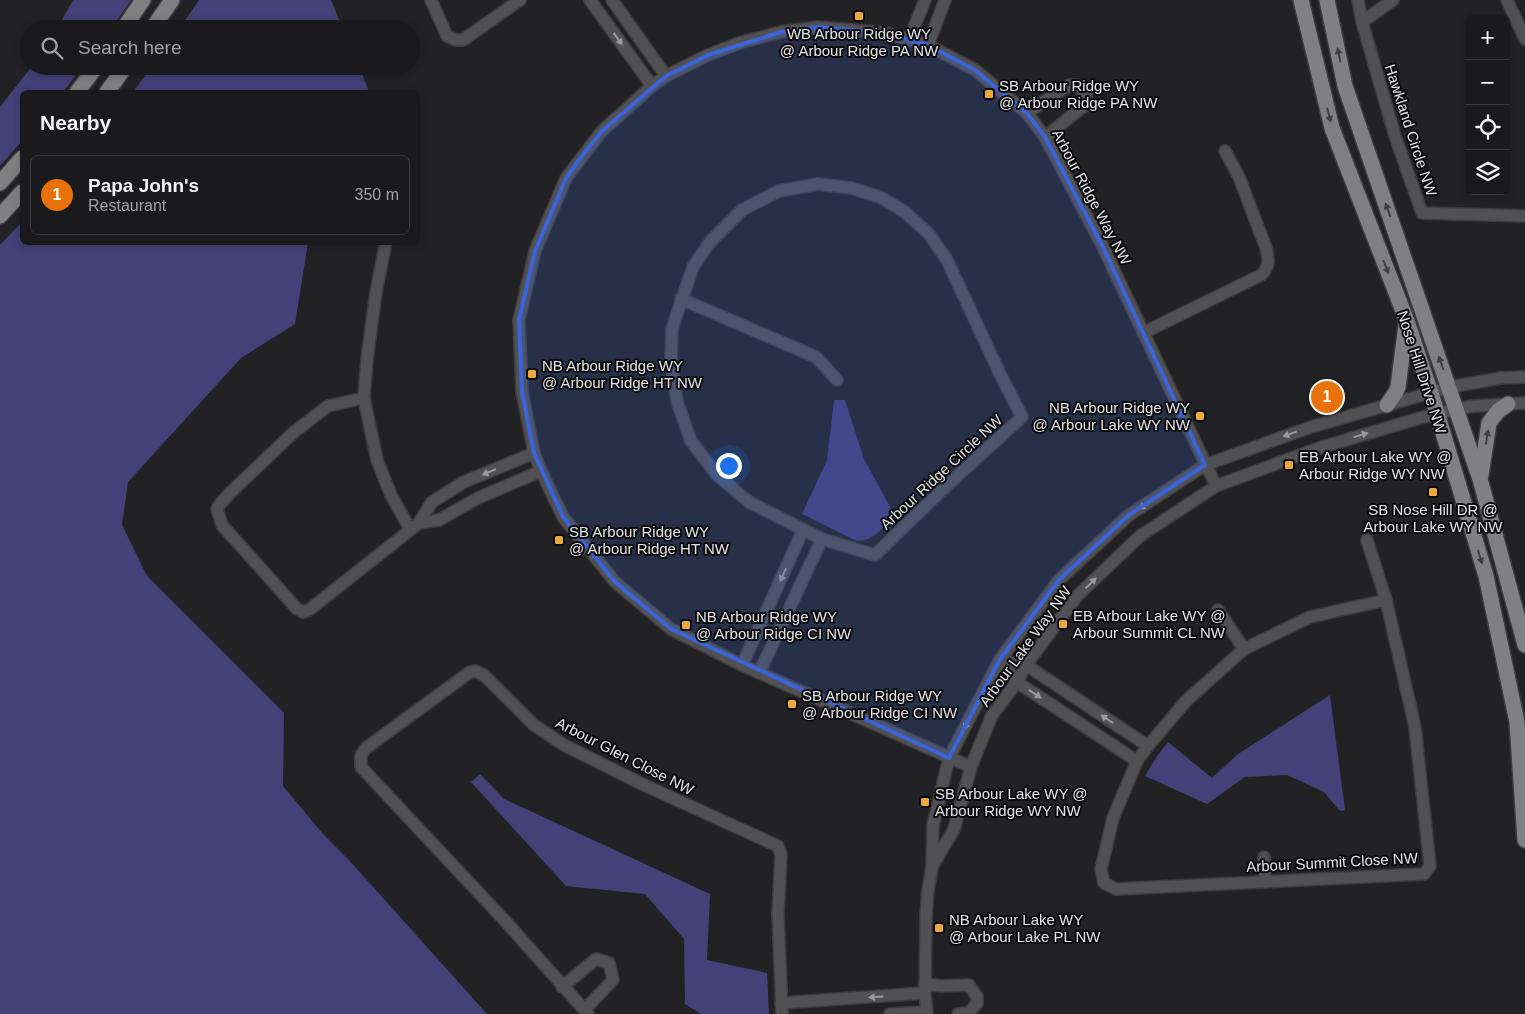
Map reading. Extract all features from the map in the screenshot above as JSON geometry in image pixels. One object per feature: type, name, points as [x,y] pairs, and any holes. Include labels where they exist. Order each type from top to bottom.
[{"type":"main road","points":[[129,20],[143,0]]},
{"type":"main road","points":[[158,20],[172,0]]},
{"type":"main road","name":"Nose Hill Drive NW","points":[[1301,0],[1332,128],[1407,321],[1431,393],[1486,576],[1517,722],[1525,840]]},
{"type":"main road","name":"Nose Hill Drive NW","points":[[1328,0],[1345,86],[1450,387],[1480,479],[1525,645]]},
{"type":"main road","points":[[79,90],[90,75]]},
{"type":"main road","points":[[108,90],[119,75]]},
{"type":"main road","points":[[0,183],[20,160]]},
{"type":"main road","points":[[0,216],[20,194]]},
{"type":"main road","points":[[1387,405],[1398,387],[1407,321]]},
{"type":"main road","points":[[1480,479],[1489,423],[1498,411],[1508,404]]},
{"type":"street","points":[[430,0],[447,36],[456,40],[463,40],[520,0]]},
{"type":"street","points":[[590,0],[652,86]]},
{"type":"street","points":[[612,0],[666,76]]},
{"type":"street","points":[[910,40],[925,0]]},
{"type":"street","points":[[928,45],[945,0]]},
{"type":"street","points":[[1358,0],[1362,22],[1393,0]]},
{"type":"street","points":[[1507,0],[1525,39]]},
{"type":"street","name":"Hawkland Circle NW","points":[[1362,22],[1394,136],[1422,213],[1525,216]]},
{"type":"street","name":"Arbour Ridge Way NW","points":[[971,767],[759,673],[671,629],[615,582],[563,518],[534,453],[522,392],[519,320],[535,251],[566,178],[602,131],[652,86],[666,76],[708,55],[742,42],[781,32],[818,27],[885,33],[928,45],[975,70],[1027,113],[1045,137],[1103,247],[1216,486]]},
{"type":"street","points":[[1027,113],[1069,85],[1077,85],[1086,95],[1085,106],[1045,137]]},
{"type":"street","points":[[1143,333],[1261,275],[1268,266],[1269,260],[1266,248],[1239,177],[1225,151]]},
{"type":"street","name":"Arbour Ridge Circle NW","points":[[818,184],[851,188],[880,197],[904,212],[929,234],[947,260],[1022,417],[944,488],[875,555],[822,539],[803,530],[750,502],[717,475],[691,441],[677,402],[671,361],[672,329],[693,266],[710,242],[742,210],[779,190],[818,184]]},
{"type":"street","points":[[385,245],[376,292],[364,398],[377,460],[391,495],[414,526]]},
{"type":"street","points":[[681,299],[816,357],[837,380]]},
{"type":"street","name":"Arbour Lake Way NW","points":[[927,1013],[925,989],[928,890],[932,867],[932,825],[950,758],[999,661],[1059,580],[1129,515],[1205,465],[1311,426],[1450,387],[1501,378],[1525,377]]},
{"type":"street","points":[[364,398],[328,406],[294,432],[217,509],[222,524],[297,609],[303,612],[309,610],[414,526],[432,502],[464,482],[534,453]]},
{"type":"street","name":"Arbour Lake Way NW","points":[[932,867],[954,829],[971,767],[992,715],[1077,596],[1140,536],[1216,486],[1318,448],[1457,409],[1525,403]]},
{"type":"street","points":[[1311,426],[1318,448]]},
{"type":"street","points":[[414,526],[439,520],[478,498],[541,471]]},
{"type":"street","points":[[742,665],[803,530]]},
{"type":"street","points":[[759,673],[822,539]]},
{"type":"street","points":[[1367,540],[1386,600]]},
{"type":"street","name":"Arbour Summit Close NW","points":[[1386,600],[1414,727],[1430,866],[1424,874],[1116,889],[1104,882],[1101,869],[1113,818],[1137,761],[1186,701],[1244,649],[1310,617],[1386,600]]},
{"type":"street","points":[[1218,610],[1244,649]]},
{"type":"street","points":[[999,661],[1026,665],[1148,746]]},
{"type":"street","points":[[999,661],[1017,682],[1137,761]]},
{"type":"street","name":"Arbour Glen Close NW","points":[[586,1012],[506,922],[361,767],[361,755],[366,748],[470,672],[475,671],[484,675],[534,724],[564,745],[646,786],[778,846],[782,855],[778,914],[782,1008],[941,986],[969,985],[977,997],[977,1003],[969,1013],[958,1014]]},
{"type":"street","points":[[1264,857],[1266,882]]},
{"type":"street","points":[[562,987],[596,959],[610,963],[613,980],[586,1012]]},
{"type":"street","points":[[890,1014],[927,1013]]},
{"type":"highlighted area","points":[[818,27],[885,33],[928,45],[975,70],[1027,113],[1045,137],[1103,247],[1205,465],[1129,515],[1059,580],[999,661],[949,758],[671,629],[615,582],[563,517],[534,453],[522,392],[519,320],[535,251],[566,178],[602,131],[666,76],[708,55],[781,32]]},
{"type":"shaded area","points":[[73,0],[131,0],[117,20],[62,20]]},
{"type":"shaded area","points":[[199,0],[331,0],[339,20],[185,20]]},
{"type":"shaded area","points":[[25,75],[76,75],[65,90],[20,90],[20,143],[0,166],[0,107]]},
{"type":"shaded area","points":[[145,75],[362,75],[368,90],[134,90]]},
{"type":"shaded area","points":[[20,224],[20,245],[308,245],[295,324],[241,358],[128,482],[122,525],[147,576],[284,713],[283,786],[323,834],[348,859],[487,1014],[0,1014],[0,245]]},
{"type":"shaded area","points":[[834,400],[845,400],[864,459],[895,516],[878,533],[863,541],[857,541],[802,514],[827,460]]},
{"type":"shaded area","points":[[1330,695],[1345,810],[1340,811],[1324,792],[1287,775],[1245,777],[1207,804],[1145,776],[1168,742],[1212,778],[1238,754]]},
{"type":"shaded area","points":[[480,774],[504,799],[710,894],[707,960],[767,973],[769,1014],[701,1014],[685,1004],[684,939],[645,894],[566,886],[471,782]]},
{"type":"place","name":"WB Arbour Ridge WY @ Arbour Ridge PA NW","points":[[859,16]]},
{"type":"place","name":"SB Arbour Ridge WY @ Arbour Ridge PA NW","points":[[989,94]]},
{"type":"place","name":"NB Arbour Ridge WY @ Arbour Ridge HT NW","points":[[532,374]]},
{"type":"place","name":"Papa John's","points":[[1327,397]]},
{"type":"place","name":"NB Arbour Ridge WY @ Arbour Lake WY NW","points":[[1200,416]]},
{"type":"place","name":"EB Arbour Lake WY @ Arbour Ridge WY NW","points":[[1289,465]]},
{"type":"place","name":"SB Nose Hill DR @ Arbour Lake WY NW","points":[[1433,492]]},
{"type":"place","name":"SB Arbour Ridge WY @ Arbour Ridge HT NW","points":[[559,540]]},
{"type":"place","name":"EB Arbour Lake WY @ Arbour Summit CL NW","points":[[1063,624]]},
{"type":"place","name":"NB Arbour Ridge WY @ Arbour Ridge CI NW","points":[[686,625]]},
{"type":"place","name":"SB Arbour Ridge WY @ Arbour Ridge CI NW","points":[[792,704]]},
{"type":"place","name":"SB Arbour Lake WY @ Arbour Ridge WY NW","points":[[925,802]]},
{"type":"place","name":"NB Arbour Lake WY @ Arbour Lake PL NW","points":[[939,928]]}]
